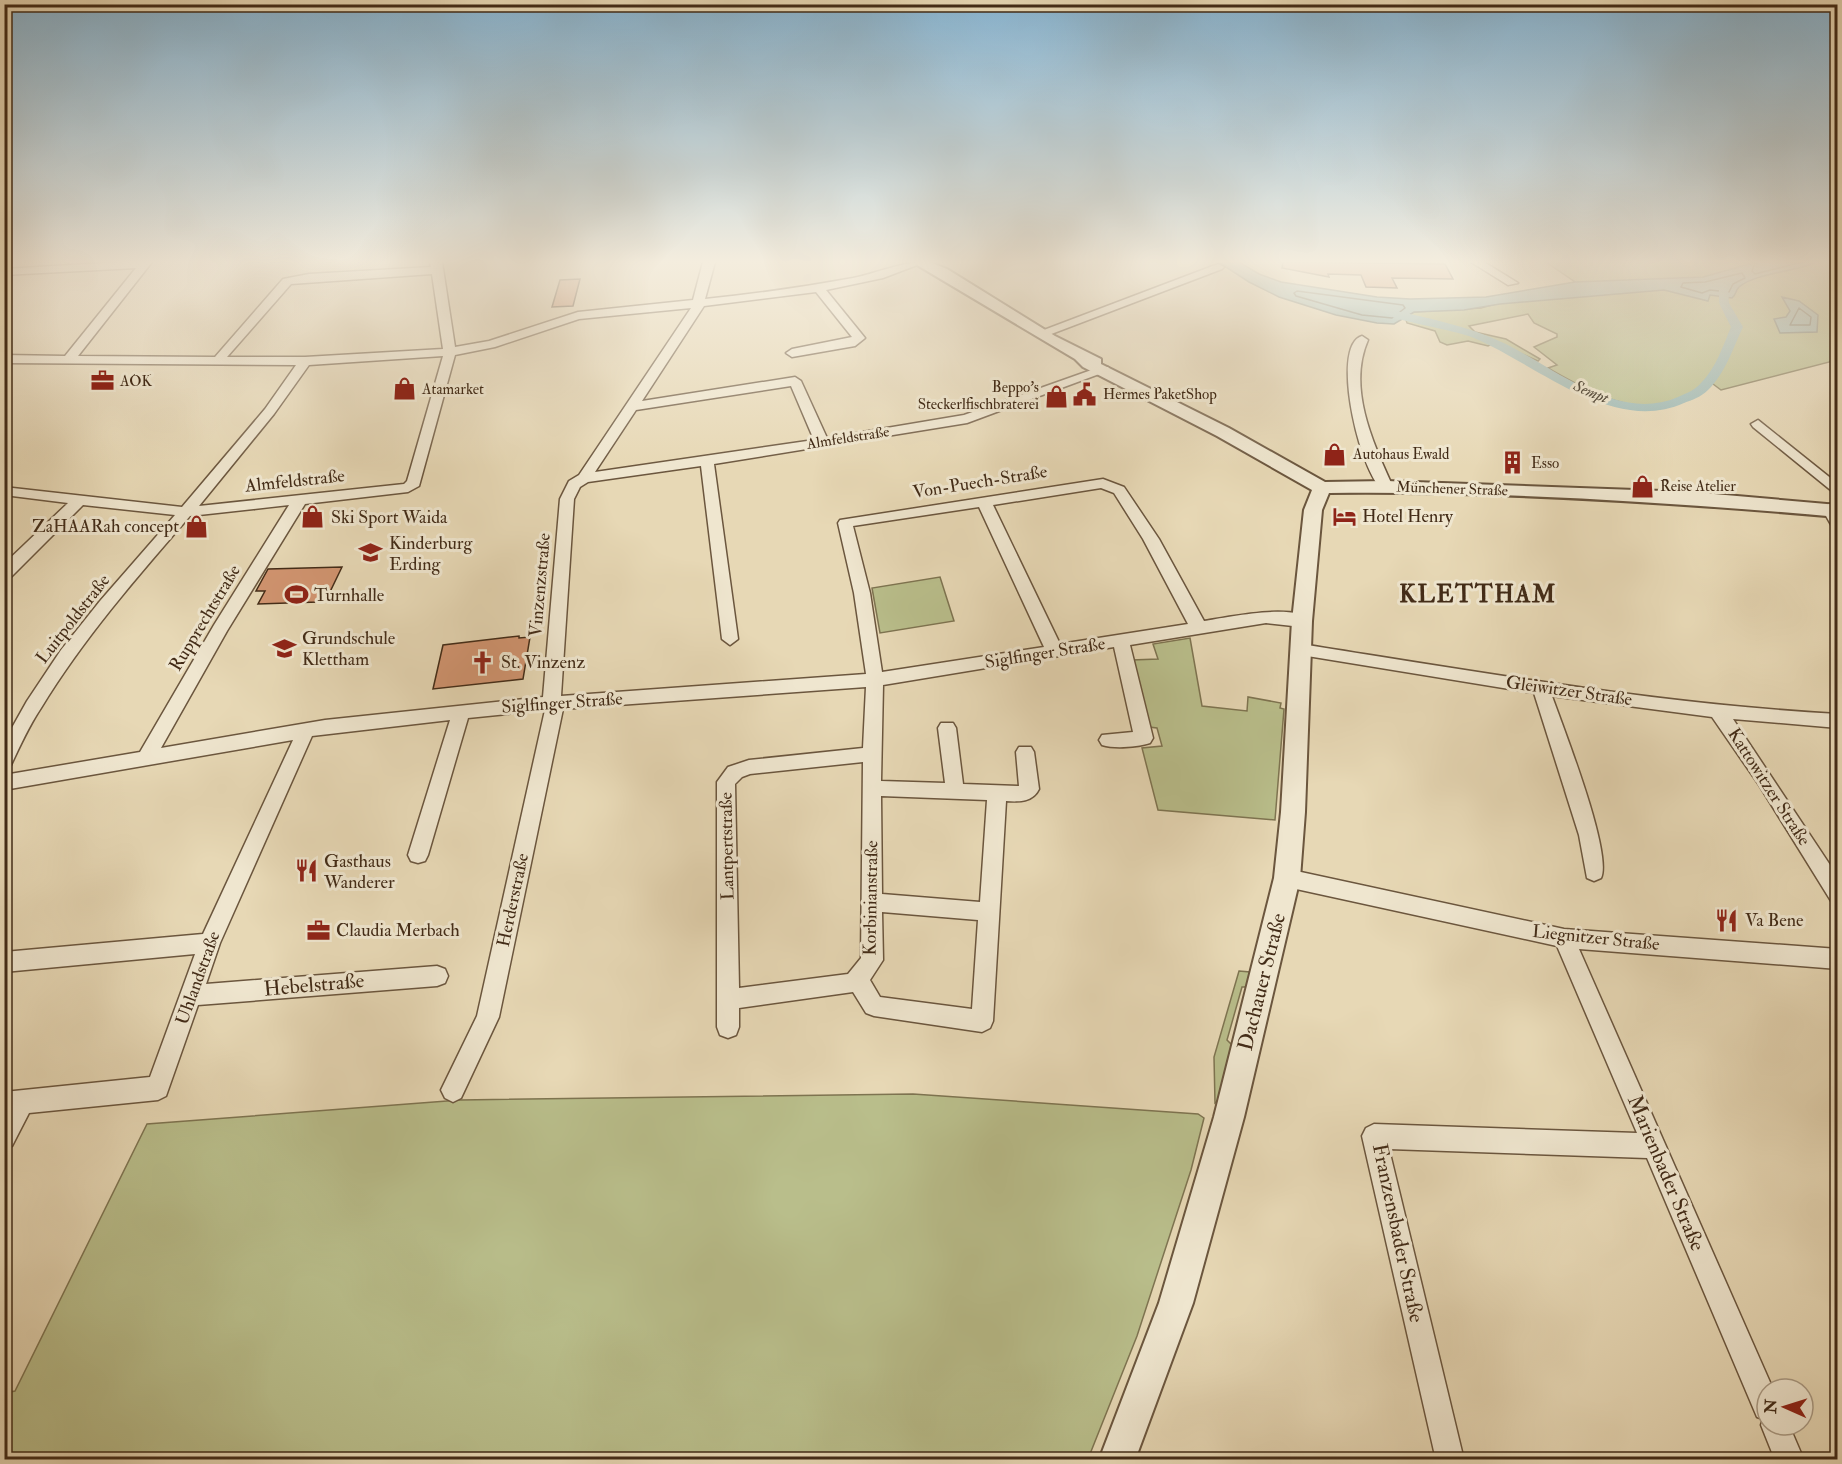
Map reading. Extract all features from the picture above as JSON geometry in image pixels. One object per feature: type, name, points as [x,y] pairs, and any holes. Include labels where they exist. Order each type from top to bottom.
[{"type":"street","points":[[68,360],[92,330]]},
{"type":"street","points":[[217,362],[242,330]]},
{"type":"street","points":[[447,330],[450,352]]},
{"type":"street","points":[[4,359],[305,362],[450,352],[491,344],[534,330]]},
{"type":"street","name":"Vinzenzstraße","points":[[553,703],[551,690],[567,499],[574,484],[584,478],[683,330]]},
{"type":"street","points":[[792,353],[854,342],[859,338],[853,330]]},
{"type":"street","points":[[1038,330],[1081,356],[1089,364],[1322,488]]},
{"type":"street","points":[[1042,333],[1049,330]]},
{"type":"street","points":[[1362,340],[1353,359],[1360,419],[1386,486]]},
{"type":"street","name":"Almfeldstraße","points":[[4,491],[186,512],[408,488],[414,483],[450,352]]},
{"type":"street","name":"Luitpoldstraße","points":[[4,760],[11,734],[59,666],[258,429],[305,362]]},
{"type":"street","name":"Almfeldstraße","points":[[584,478],[707,461],[967,419],[1104,370]]},
{"type":"street","points":[[634,406],[795,381],[822,442]]},
{"type":"street","points":[[1758,424],[1838,492]]},
{"type":"street","points":[[707,461],[730,639]]},
{"type":"street","name":"Von-Puech-Straße","points":[[875,680],[862,593],[845,524],[984,501],[1103,483],[1112,485],[1119,490],[1151,539],[1199,628]]},
{"type":"street","name":"Münchener Straße","points":[[1322,488],[1386,486],[1691,498],[1835,515]]},
{"type":"street","name":"Dachauer Straße","points":[[1117,1460],[1176,1303],[1229,1117],[1287,878],[1293,812],[1302,621],[1313,510],[1322,488]]},
{"type":"street","points":[[4,574],[79,500]]},
{"type":"street","name":"Rupprechtstraße","points":[[147,757],[219,628],[299,501]]},
{"type":"street","points":[[984,501],[1055,651]]},
{"type":"street","name":"Siglfinger Straße","points":[[4,783],[306,730],[553,703],[875,680],[1266,617],[1302,621]]},
{"type":"street","name":"Siglfinger Straße","points":[[1108,740],[1144,738],[1121,641]]},
{"type":"street","name":"Gleiwitzer Straße","points":[[1301,650],[1541,688],[1718,711],[1838,721]]},
{"type":"street","name":"Korbinianstraße","points":[[729,999],[848,984],[858,980],[872,960],[872,754],[875,680]]},
{"type":"street","points":[[1541,688],[1589,835],[1594,872]]},
{"type":"street","name":"Herderstraße","points":[[453,1090],[488,1017],[554,711],[553,703]]},
{"type":"street","name":"Kattowitzer Straße","points":[[1718,711],[1766,780],[1838,894]]},
{"type":"street","points":[[418,855],[461,712]]},
{"type":"street","points":[[947,728],[955,792]]},
{"type":"street","name":"Uhlandstraße","points":[[13,1103],[158,1088],[209,943],[306,730]]},
{"type":"street","points":[[872,788],[1021,794],[1030,789],[1026,752]]},
{"type":"street","name":"Lantpertstraße","points":[[728,1027],[726,782],[735,772],[748,766],[872,754]]},
{"type":"street","points":[[858,980],[874,1006],[982,1021],[998,793]]},
{"type":"street","name":"Liegnitzer Straße","points":[[1287,878],[1564,938],[1838,959]]},
{"type":"street","points":[[872,902],[989,912]]},
{"type":"street","name":"Marienbader Straße","points":[[1564,938],[1755,1379]]},
{"type":"street","points":[[4,962],[209,943]]},
{"type":"street","name":"Hebelstraße","points":[[191,995],[437,976]]},
{"type":"street","points":[[4,1138],[13,1103]]},
{"type":"street","name":"Franzensbader Straße","points":[[1450,1460],[1374,1136],[1654,1146]]},
{"type":"street","points":[[1780,1437],[1790,1460]]},
{"type":"green space","points":[[1433,330],[1473,330],[1506,339],[1540,359],[1538,361],[1495,342],[1488,346],[1468,341],[1447,345],[1440,342]]},
{"type":"green space","points":[[1549,330],[1837,330],[1837,360],[1721,390],[1709,381],[1708,386],[1661,405],[1632,405],[1602,396],[1548,368],[1557,365],[1534,347],[1557,337],[1557,334]]},
{"type":"green space","points":[[940,577],[954,621],[880,633],[872,588]]},
{"type":"green space","points":[[1190,638],[1202,706],[1247,711],[1248,697],[1281,703],[1280,708],[1284,709],[1275,820],[1158,810],[1142,748],[1162,746],[1157,728],[1149,727],[1132,660],[1158,659],[1153,644]]},
{"type":"green space","points":[[1239,971],[1250,972],[1250,987],[1242,987],[1227,1040],[1234,1047],[1222,1098],[1215,1103],[1214,1057]]},
{"type":"green space","points":[[913,1094],[1198,1114],[1204,1118],[1191,1170],[1137,1336],[1088,1459],[5,1460],[5,1393],[15,1391],[147,1124],[460,1100]]},
{"type":"water","points":[[1779,330],[1817,330],[1817,332],[1780,333]]},
{"type":"building","name":"Turnhalle","points":[[342,567],[327,598],[320,598],[318,602],[258,604],[265,591],[256,591],[268,569]]},
{"type":"building","name":"St. Vinzenz","points":[[519,636],[519,638],[530,637],[523,679],[433,689],[443,645]]},
{"type":"waterway","name":"Sempt","points":[[1463,330],[1503,347],[1584,392],[1613,403],[1641,408],[1669,405],[1697,393],[1710,380],[1721,363],[1736,330]]},
{"type":"place","name":"AOK","points":[[102,381]]},
{"type":"place","name":"Atamarket","points":[[404,389]]},
{"type":"place","name":"Hermes PaketShop","points":[[1085,394]]},
{"type":"place","name":"Beppo's Steckerlfischbraterei","points":[[1057,396]]},
{"type":"place","name":"Autohaus Ewald","points":[[1335,454]]},
{"type":"place","name":"Esso","points":[[1513,463]]},
{"type":"place","name":"Reise Atelier","points":[[1642,486]]},
{"type":"place","name":"Hotel Henry","points":[[1344,516]]},
{"type":"place","name":"Ski Sport Waida","points":[[313,517]]},
{"type":"place","name":"ZaHAARah concept","points":[[197,526]]},
{"type":"place","name":"Kinderburg Erding","points":[[371,553]]},
{"type":"place","name":"Turnhalle","points":[[296,595]]},
{"type":"place","name":"Grundschule Klettham","points":[[284,648]]},
{"type":"place","name":"St. Vinzenz","points":[[483,662]]},
{"type":"place","name":"Gasthaus Wanderer","points":[[306,871]]},
{"type":"place","name":"Va Bene","points":[[1727,920]]},
{"type":"place","name":"Claudia Merbach","points":[[318,930]]},
{"type":"district","name":"KLETTHAM","points":[[1478,594]]}]
